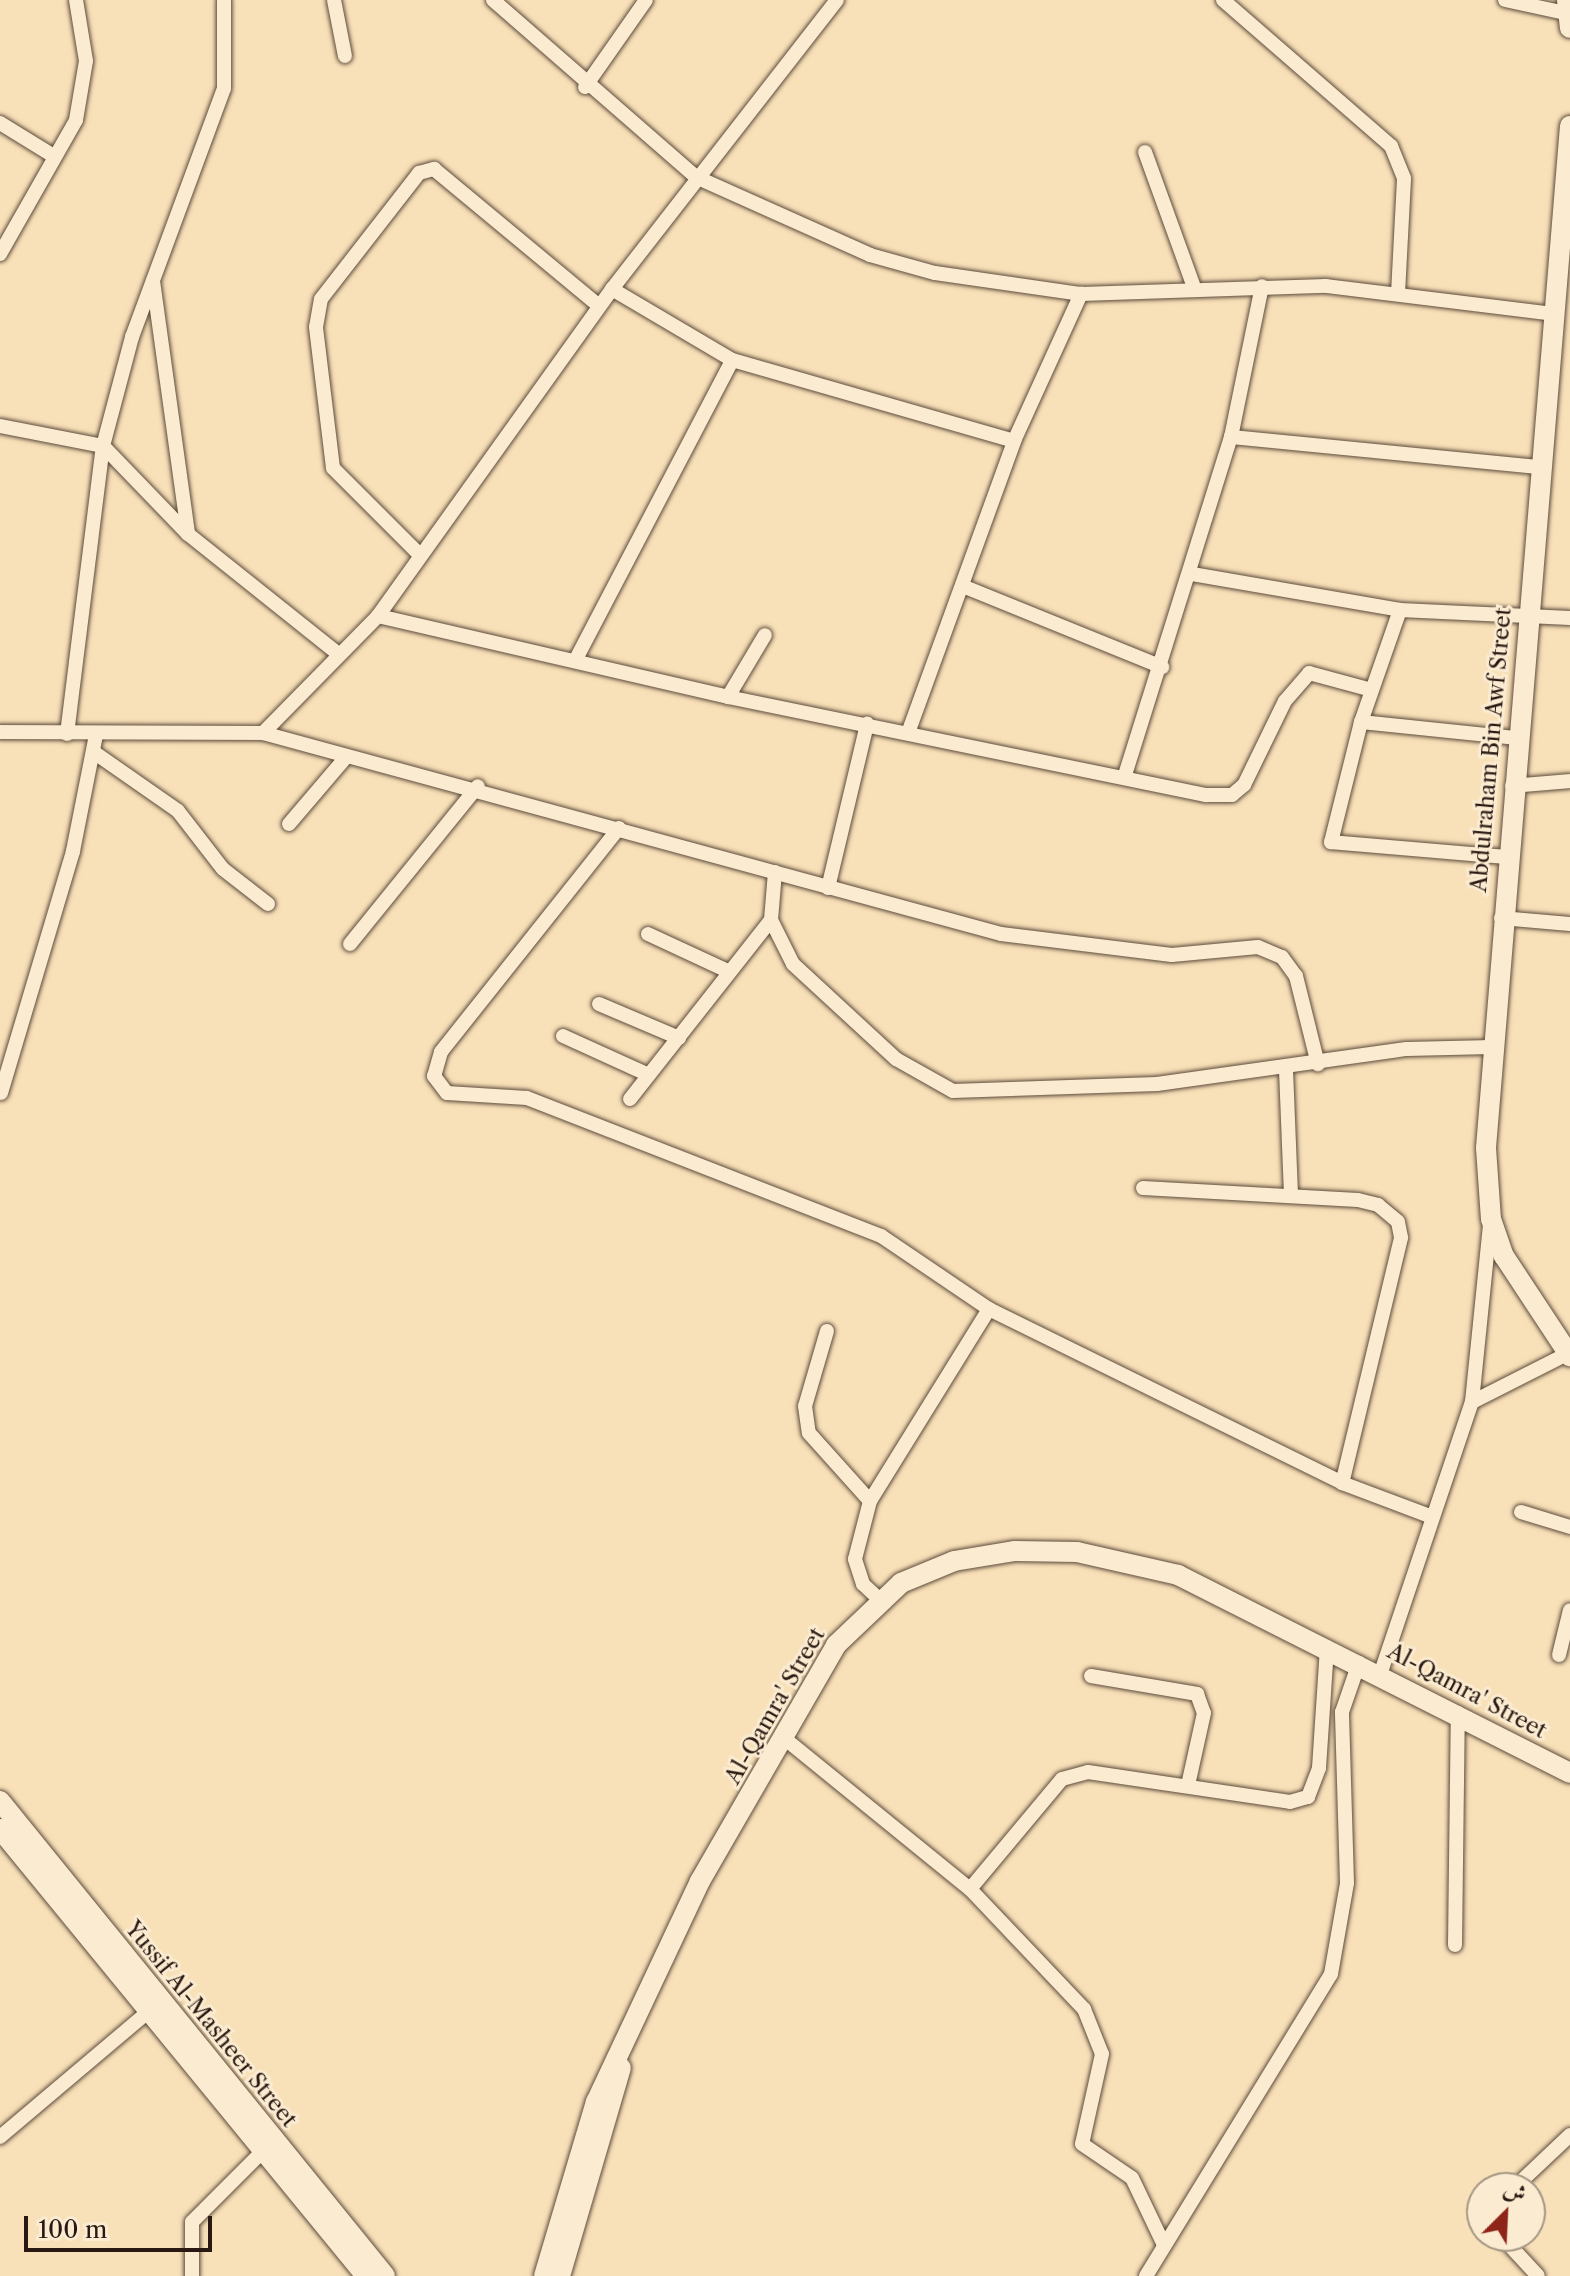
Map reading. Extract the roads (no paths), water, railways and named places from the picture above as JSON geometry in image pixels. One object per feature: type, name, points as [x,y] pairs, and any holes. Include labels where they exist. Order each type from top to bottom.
[{"type":"street","points":[[0,254],[52,155],[76,120],[86,61],[76,0]]},
{"type":"street","points":[[67,734],[103,446],[153,278],[224,88],[224,0]]},
{"type":"street","points":[[334,0],[345,56]]},
{"type":"street","points":[[493,0],[585,87],[696,177],[870,255],[935,273],[1081,294],[1262,286],[1398,292],[1554,314]]},
{"type":"street","points":[[585,87],[646,0]]},
{"type":"street","points":[[263,733],[336,652],[378,616],[418,553],[599,306],[696,177],[837,0]]},
{"type":"street","points":[[1223,0],[1391,146],[1404,179],[1398,292]]},
{"type":"street","points":[[1505,0],[1568,14]]},
{"type":"street","points":[[0,123],[52,155]]},
{"type":"street","name":"Abdulraham Bin Awf Street","points":[[1568,1355],[1518,1286],[1491,1219],[1492,1047],[1505,857],[1570,126]]},
{"type":"street","points":[[1145,152],[1194,287]]},
{"type":"street","points":[[418,553],[333,468],[316,327],[321,299],[419,173],[434,169],[599,306]]},
{"type":"street","points":[[153,278],[188,534]]},
{"type":"street","points":[[1125,775],[1192,574],[1231,437],[1262,286]]},
{"type":"street","points":[[612,289],[732,360],[1014,441]]},
{"type":"street","points":[[908,733],[965,587],[1014,441],[1081,294]]},
{"type":"street","points":[[576,659],[732,360]]},
{"type":"street","points":[[0,426],[103,446],[188,534],[336,652]]},
{"type":"street","points":[[1231,437],[1539,467]]},
{"type":"street","points":[[1192,574],[1400,610],[1570,618]]},
{"type":"street","points":[[965,587],[1162,667]]},
{"type":"street","points":[[1400,610],[1361,722],[1331,842],[1505,857]]},
{"type":"street","points":[[378,616],[576,659],[728,697],[1232,795],[1244,785],[1303,678],[1324,672],[1372,690]]},
{"type":"street","points":[[728,697],[765,635]]},
{"type":"street","points":[[1361,722],[1515,738]]},
{"type":"street","points":[[828,888],[867,724]]},
{"type":"street","points":[[0,732],[96,735],[263,733],[478,786],[828,888],[1047,942],[1172,955],[1272,951],[1296,976],[1318,1064]]},
{"type":"street","points":[[1,1093],[95,753],[96,735]]},
{"type":"street","points":[[95,753],[178,811],[223,869],[268,904]]},
{"type":"street","points":[[289,824],[347,756]]},
{"type":"street","points":[[1512,786],[1570,781]]},
{"type":"street","points":[[350,944],[478,786]]},
{"type":"street","points":[[619,828],[441,1052],[437,1085],[460,1098],[527,1098],[867,1230],[989,1309],[1342,1483],[1430,1516]]},
{"type":"street","points":[[775,872],[771,920],[793,964],[855,1027],[925,1080],[953,1091],[1157,1084],[1286,1070],[1407,1049],[1492,1047]]},
{"type":"street","points":[[1501,918],[1570,924]]},
{"type":"street","points":[[630,1099],[771,920]]},
{"type":"street","points":[[648,934],[730,972]]},
{"type":"street","points":[[599,1004],[679,1038]]},
{"type":"street","points":[[563,1036],[649,1075]]},
{"type":"street","points":[[1286,1070],[1291,1196]]},
{"type":"street","points":[[1143,1188],[1291,1196],[1378,1205],[1400,1230],[1342,1483]]},
{"type":"street","points":[[1381,1672],[1430,1516],[1472,1402],[1491,1219]]},
{"type":"street","points":[[879,1599],[863,1584],[855,1559],[870,1501],[989,1309]]},
{"type":"street","points":[[827,1331],[805,1406],[809,1433],[870,1501]]},
{"type":"street","points":[[1472,1402],[1568,1355]]},
{"type":"street","points":[[1521,1512],[1570,1527]]},
{"type":"street","name":"Al-Qamra' Street","points":[[544,2276],[596,2102],[700,1881],[836,1645],[879,1599],[954,1561],[1077,1552],[1178,1575],[1381,1672],[1570,1773]]},
{"type":"street","points":[[1559,1655],[1570,1610]]},
{"type":"street","points":[[970,1889],[1062,1779],[1088,1772],[1290,1802],[1308,1797],[1319,1768],[1327,1647]]},
{"type":"street","points":[[1146,2276],[1331,1974],[1347,1883],[1342,1712],[1359,1663]]},
{"type":"street","points":[[1091,1676],[1197,1694],[1204,1713],[1188,1785]]},
{"type":"street","points":[[1455,1945],[1458,1713]]},
{"type":"street","points":[[784,1738],[970,1889],[1084,2009],[1100,2037],[1082,2144],[1132,2178],[1164,2245]]},
{"type":"street","name":"Yussif Al-Masheer Street","points":[[0,1801],[385,2276]]},
{"type":"street","name":"Yussif Al-Masheer Street","points":[[0,1829],[366,2276]]},
{"type":"street","points":[[0,2137],[148,2012]]},
{"type":"street","name":"Al-Qamra' Street","points":[[560,2276],[625,2045]]},
{"type":"street","points":[[1531,2172],[1570,2135]]},
{"type":"street","points":[[192,2276],[192,2222],[263,2151]]},
{"type":"street","points":[[1516,2252],[1538,2276]]}]
